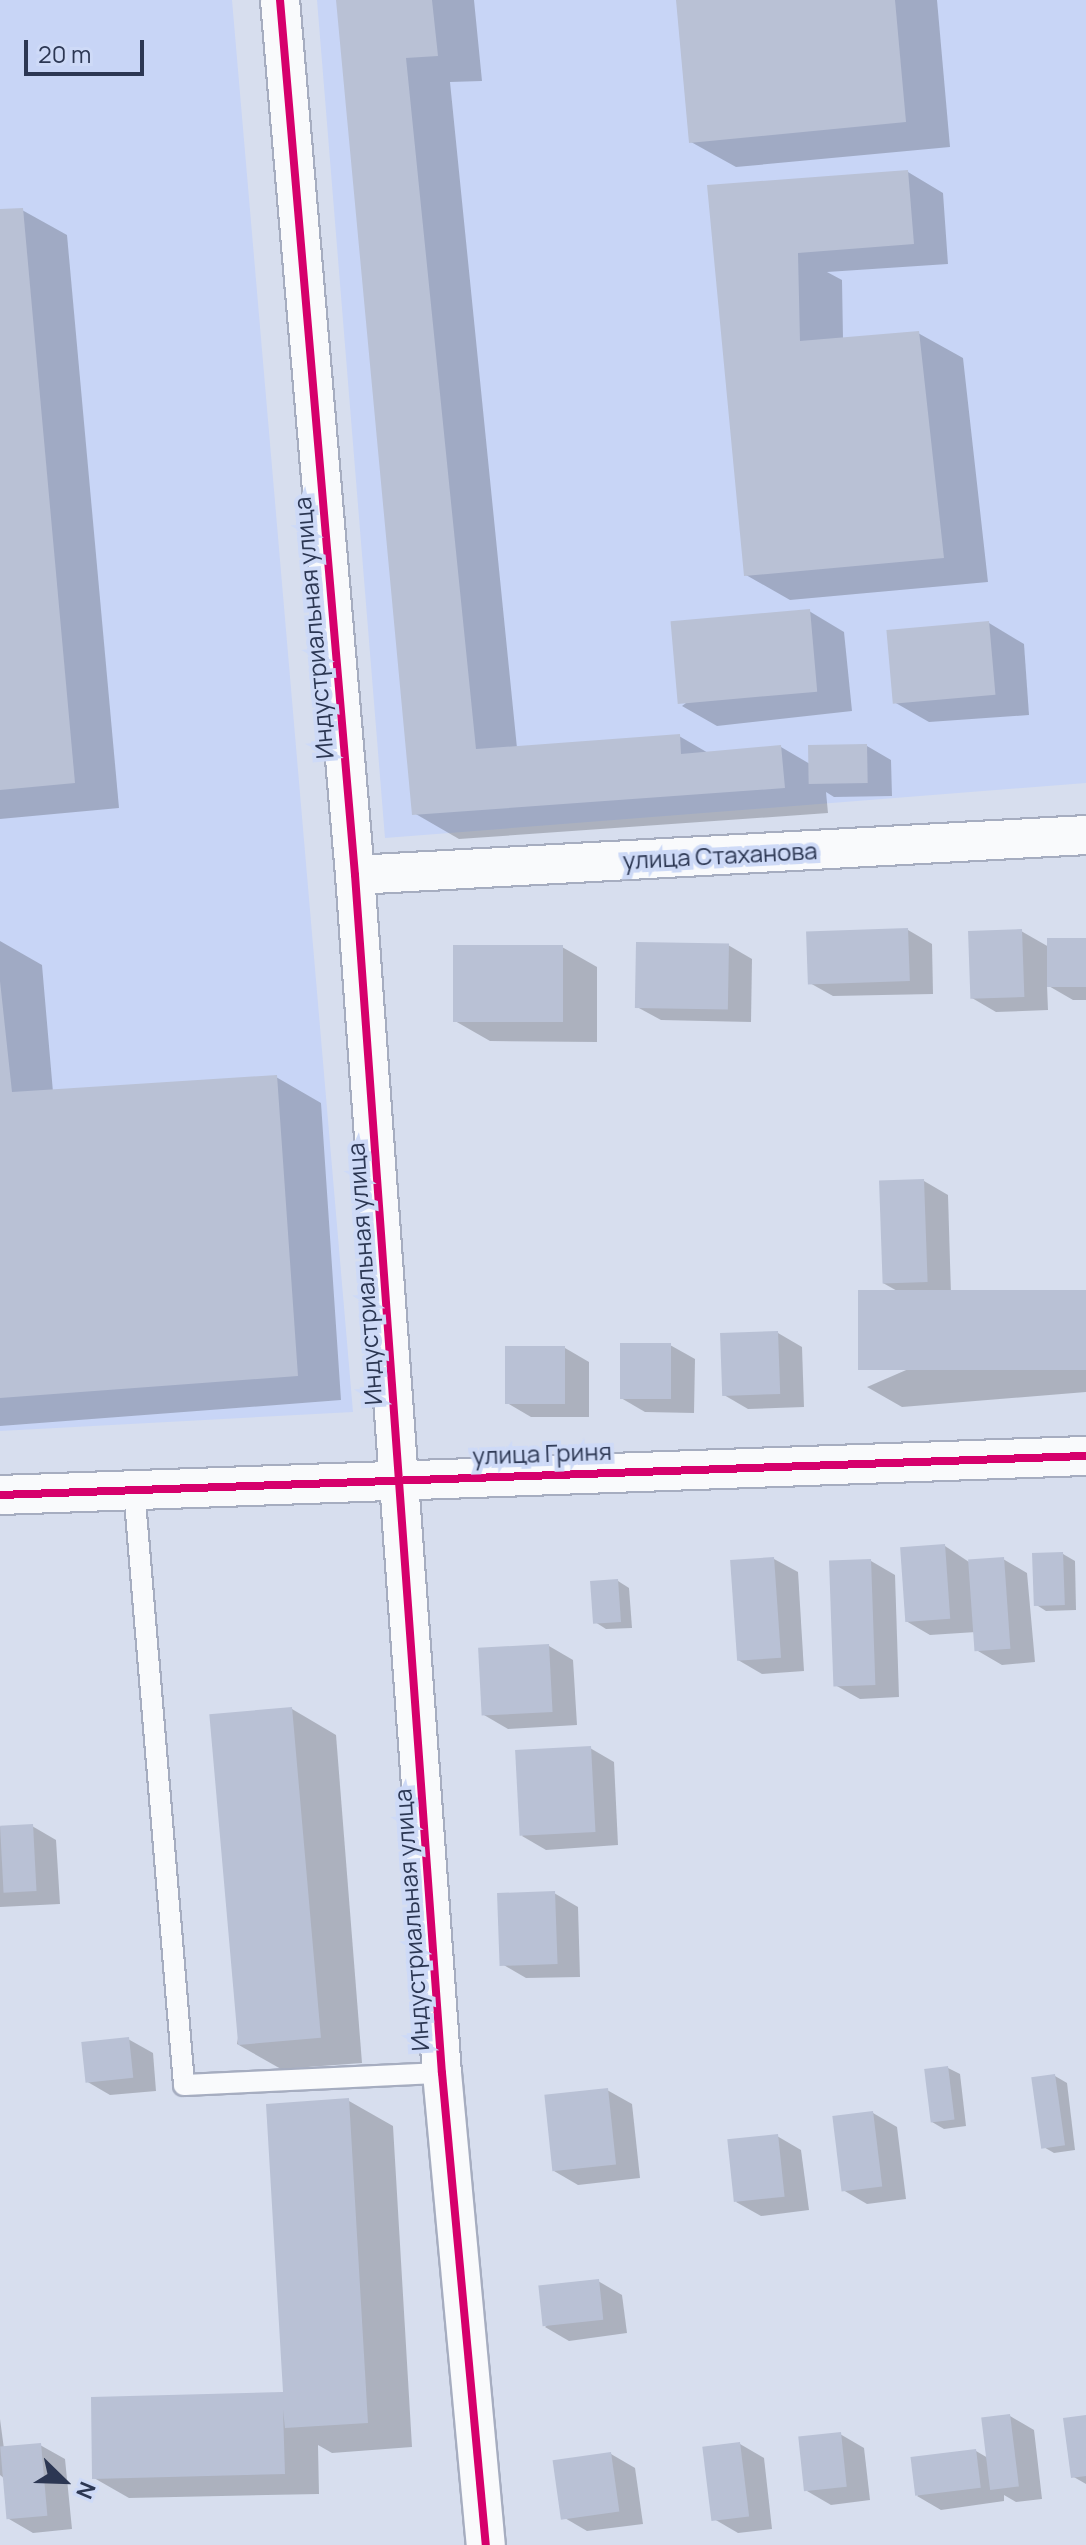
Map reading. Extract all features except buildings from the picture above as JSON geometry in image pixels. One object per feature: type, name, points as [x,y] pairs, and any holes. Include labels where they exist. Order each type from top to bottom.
[{"type":"street","name":"Индустриальная улица","points":[[280,0],[355,875],[442,2073],[486,2545]]},
{"type":"street","name":"улица Стаханова","points":[[355,875],[1086,835]]},
{"type":"street","name":"улица Гриня","points":[[0,1495],[399,1477],[1086,1456]]},
{"type":"lane","points":[[134,1489],[184,2085],[442,2073]]},
{"type":"shaded area","points":[[0,0],[232,0],[353,1412],[0,1431]]},
{"type":"shaded area","points":[[317,0],[1086,0],[1086,783],[385,838]]},
{"type":"cycle path","points":[[280,0],[355,875],[442,2073],[486,2545]]},
{"type":"cycle path","points":[[0,1495],[1086,1456]]}]
